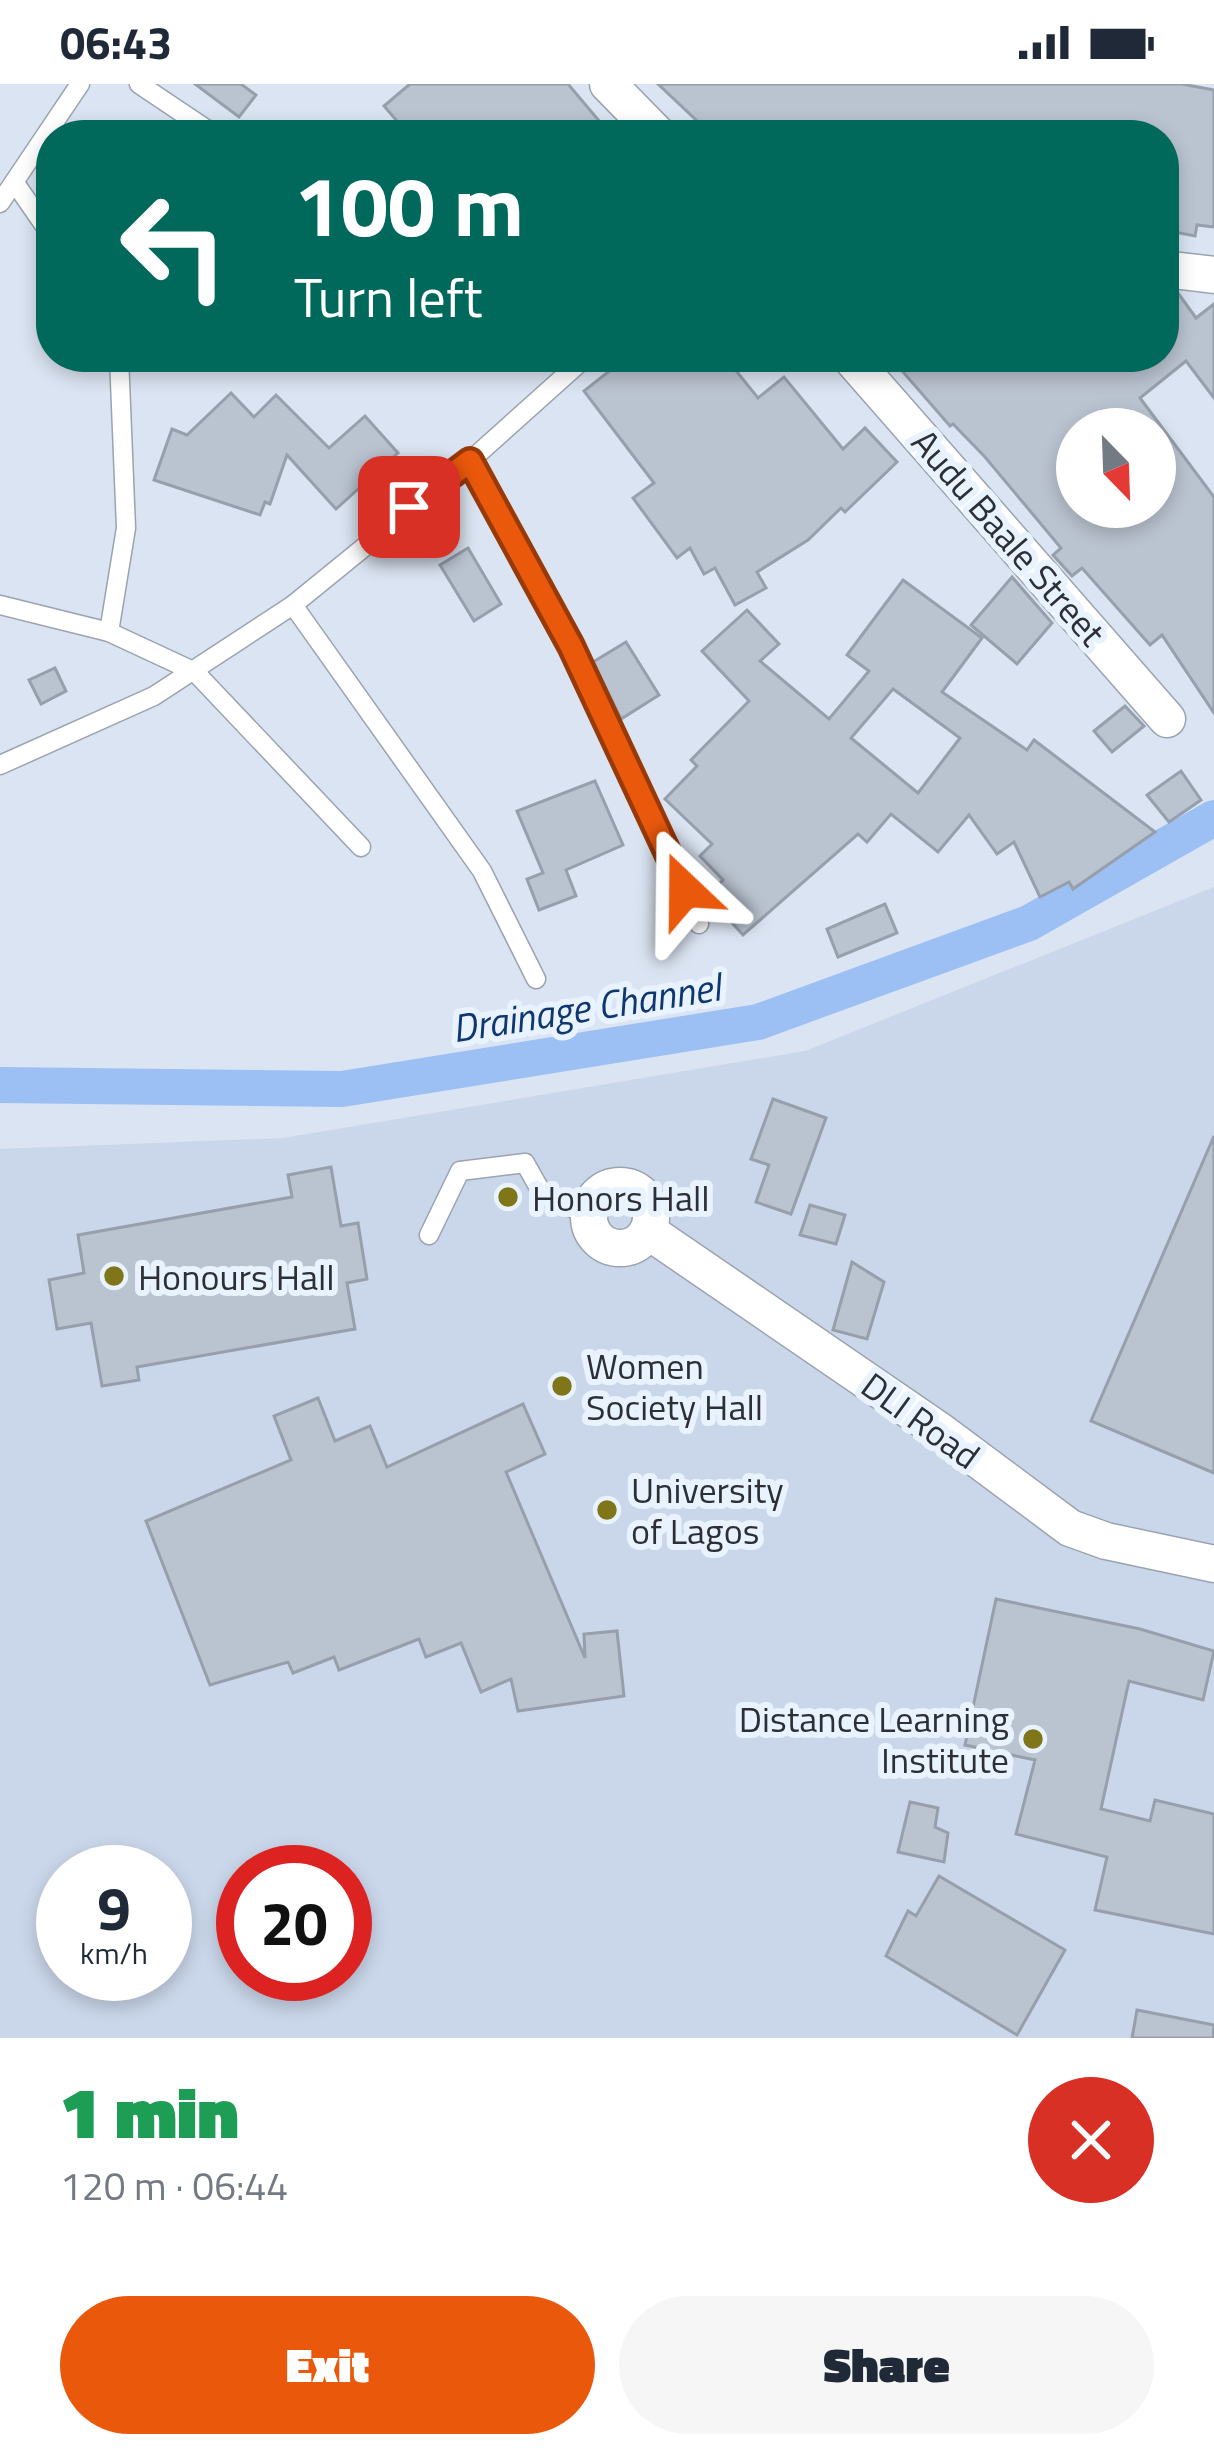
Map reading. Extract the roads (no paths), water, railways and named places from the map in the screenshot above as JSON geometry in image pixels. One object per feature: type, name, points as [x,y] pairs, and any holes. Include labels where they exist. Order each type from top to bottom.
[{"type":"street","points":[[608,84],[643,120]]},
{"type":"street","points":[[1179,271],[1214,275]]},
{"type":"street","name":"Audu Baale Street","points":[[863,372],[1167,719]]},
{"type":"street","name":"DLI Road","points":[[588,1215],[594,1235],[611,1248],[633,1246],[648,1231],[937,1429],[1070,1528],[1106,1541],[1214,1564]]},
{"type":"lane","points":[[56,120],[80,84]]},
{"type":"lane","points":[[140,84],[193,120]]},
{"type":"lane","points":[[0,202],[36,151]]},
{"type":"lane","points":[[15,183],[36,213]]},
{"type":"lane","points":[[109,632],[126,527],[120,372]]},
{"type":"lane","points":[[0,765],[154,696],[195,671],[292,604],[470,461],[569,372]]},
{"type":"lane","points":[[470,461],[571,646],[699,925]]},
{"type":"lane","points":[[292,604],[482,871],[536,979]]},
{"type":"lane","points":[[3,610],[109,632],[195,671],[362,847]]},
{"type":"lane","points":[[429,1235],[460,1171],[525,1163],[543,1195],[588,1215]]},
{"type":"waterway","name":"Drainage Channel","points":[[0,1085],[342,1089],[758,1022],[1029,923],[1214,818]]},
{"type":"place","name":"Honors Hall","points":[[508,1197]]},
{"type":"place","name":"Honours Hall","points":[[114,1276]]},
{"type":"place","name":"Women Society Hall","points":[[562,1386]]},
{"type":"place","name":"University of Lagos","points":[[607,1510]]},
{"type":"place","name":"Distance Learning Institute","points":[[1033,1739]]}]
